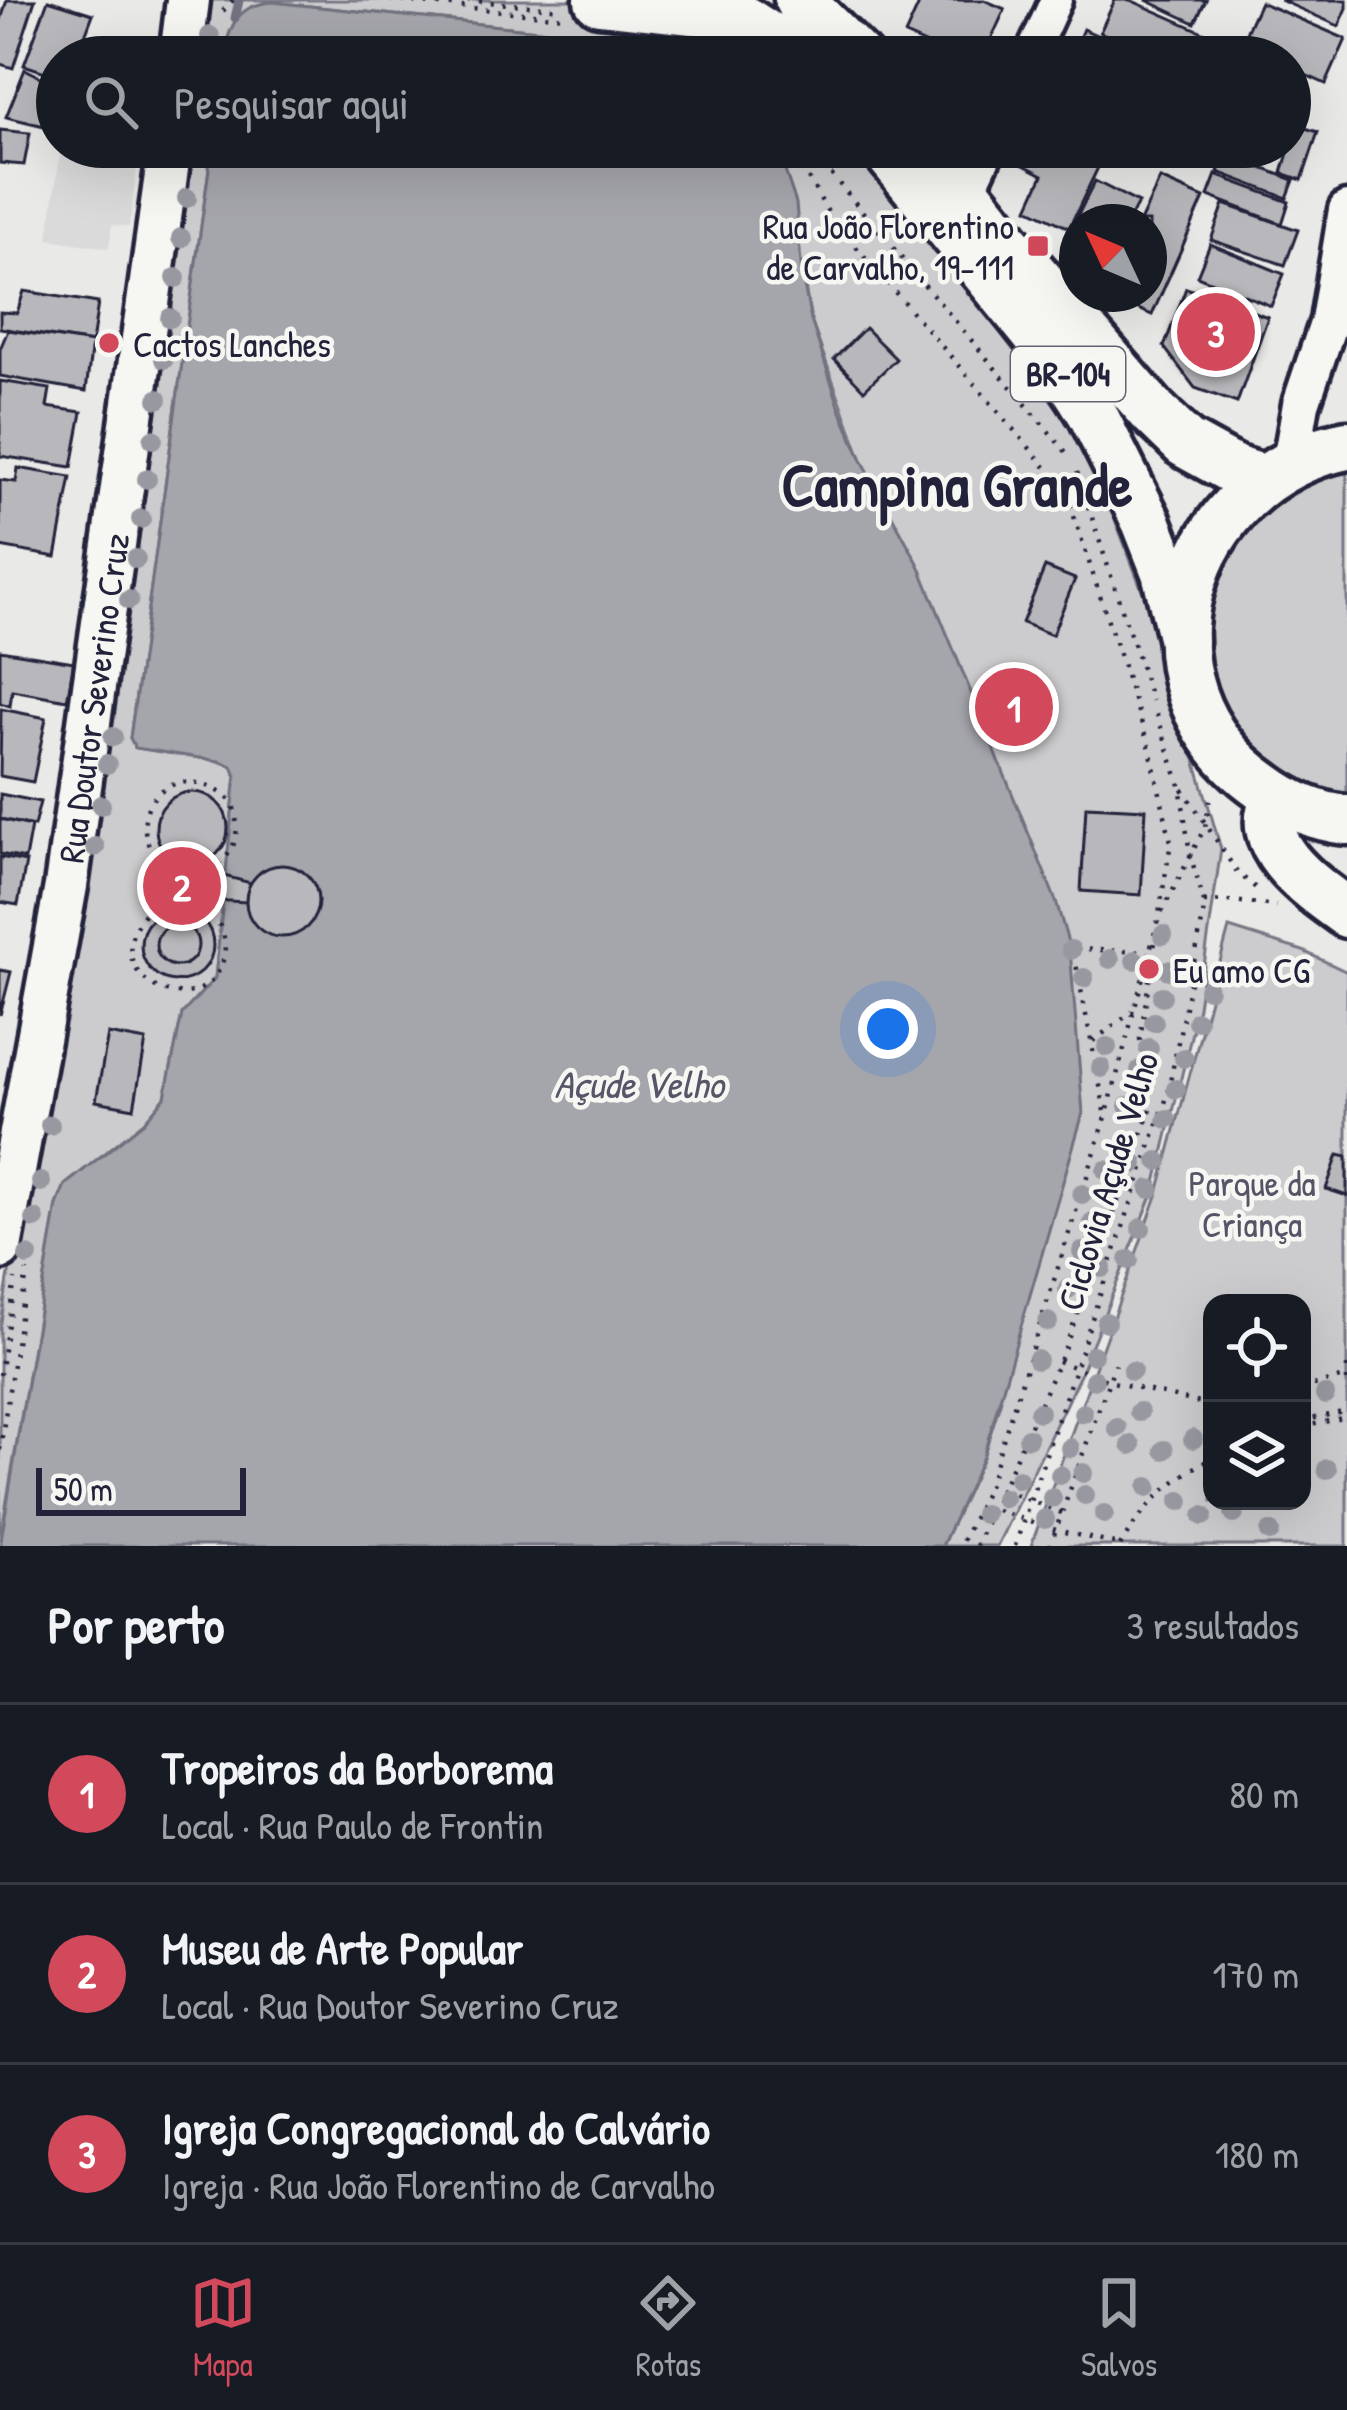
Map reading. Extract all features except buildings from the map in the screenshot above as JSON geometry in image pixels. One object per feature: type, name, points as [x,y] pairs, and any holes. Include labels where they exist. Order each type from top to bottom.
[{"type":"main road","points":[[184,36],[188,0]]},
{"type":"main road","points":[[799,0],[835,36]]},
{"type":"main road","points":[[586,9],[677,6],[736,15],[768,36]]},
{"type":"main road","name":"Rua Doutor Severino Cruz","points":[[0,1248],[6,1164],[66,886],[167,168]]},
{"type":"main road","name":"BR-104","points":[[901,168],[1063,367],[1092,413],[1166,572],[1189,680],[1202,717],[1224,751],[1277,797],[1307,811],[1347,820]]},
{"type":"main road","name":"BR-104","points":[[947,168],[1119,376],[1169,428],[1211,458],[1276,471]]},
{"type":"main road","name":"BR-104","points":[[1183,640],[1195,568],[1211,534],[1234,504],[1276,471],[1347,445]]},
{"type":"main road","points":[[1277,797],[1268,812],[1271,840],[1298,871],[1347,913]]},
{"type":"street","points":[[1040,36],[1056,0]]},
{"type":"street","points":[[968,194],[980,168]]},
{"type":"street","points":[[1276,471],[1329,321],[1347,210]]},
{"type":"path","points":[[391,0],[586,9]]},
{"type":"path","points":[[802,168],[832,219],[1040,458],[1065,494],[1158,779],[1171,842],[1158,920],[1106,1117],[989,1484],[960,1546]]},
{"type":"path","name":"Ciclovia Açude Velho","points":[[826,168],[1072,459],[1180,785],[1190,854],[1204,902],[1167,1097],[1015,1546]]},
{"type":"path","points":[[1158,920],[1205,827],[1224,751]]},
{"type":"path","points":[[154,856],[144,830],[150,803],[171,784],[206,782],[233,803],[238,824],[231,852],[210,870]]},
{"type":"path","points":[[1204,902],[1278,906]]},
{"type":"path","points":[[144,914],[131,939],[138,973],[160,990],[188,993],[212,979],[224,954],[221,926],[202,906]]},
{"type":"path","points":[[1106,1117],[1073,949],[1150,952]]},
{"type":"path","points":[[976,1546],[1058,1361],[1150,1109],[1140,1039],[1150,952]]},
{"type":"path","points":[[1093,1041],[1132,1012],[1144,1013]]},
{"type":"path","points":[[1058,1361],[1109,1382],[1203,1404]]},
{"type":"path","points":[[1050,1546],[1115,1364]]},
{"type":"path","points":[[1311,1386],[1346,1379],[1347,1366]]},
{"type":"path","points":[[1311,1422],[1347,1414]]},
{"type":"path","points":[[994,1509],[1056,1531],[1121,1546],[1146,1506],[1180,1474],[1203,1462]]},
{"type":"path","points":[[1003,1490],[1062,1514]]},
{"type":"shaded area","points":[[58,168],[137,168],[129,227],[112,225],[109,248],[48,239]]},
{"type":"green space","points":[[210,0],[579,0],[719,21],[733,36],[595,36],[272,2],[243,13],[229,36],[200,36]]},
{"type":"green space","points":[[176,168],[209,168],[130,738],[136,748],[219,761],[232,766],[236,776],[215,978],[182,1014],[165,1097],[144,1122],[65,1185],[57,1205],[0,1541],[0,1328],[49,1033]]},
{"type":"green space","points":[[784,168],[871,168],[880,173],[1088,449],[1158,632],[1221,849],[1198,1007],[1154,1191],[1079,1377],[997,1546],[942,1546],[983,1457],[1001,1400],[862,460],[811,321]]},
{"type":"green space","points":[[1347,467],[1347,803],[1280,772],[1241,737],[1218,694],[1209,657],[1209,620],[1216,585],[1253,523],[1280,498],[1312,479]]},
{"type":"green space","name":"Parque da Criança","points":[[1229,928],[1303,951],[1347,972],[1347,1546],[1031,1546],[1158,1193]]},
{"type":"water","points":[[260,4],[595,36],[229,36],[237,19]]},
{"type":"water","name":"Açude Velho","points":[[209,168],[784,168],[796,203],[811,320],[840,409],[919,565],[1056,901],[1070,949],[1083,1113],[983,1457],[942,1546],[0,1546],[57,1205],[65,1185],[144,1122],[165,1097],[182,1014],[215,978],[236,775],[232,766],[219,761],[135,748],[130,738]]},
{"type":"waterway","points":[[235,18],[239,1]]},
{"type":"place","name":"Rua João Florentino de Carvalho, 19-111","points":[[1038,246]]},
{"type":"place","name":"Igreja Congregacional do Calvário","points":[[1216,332]]},
{"type":"place","name":"Cactos Lanches","points":[[109,343]]},
{"type":"place","name":"Tropeiros da Borborema","points":[[1014,707]]},
{"type":"place","name":"Museu de Arte Popular","points":[[182,886]]},
{"type":"place","name":"Eu amo CG","points":[[1149,969]]},
{"type":"district","name":"Campina Grande","points":[[957,484]]}]
